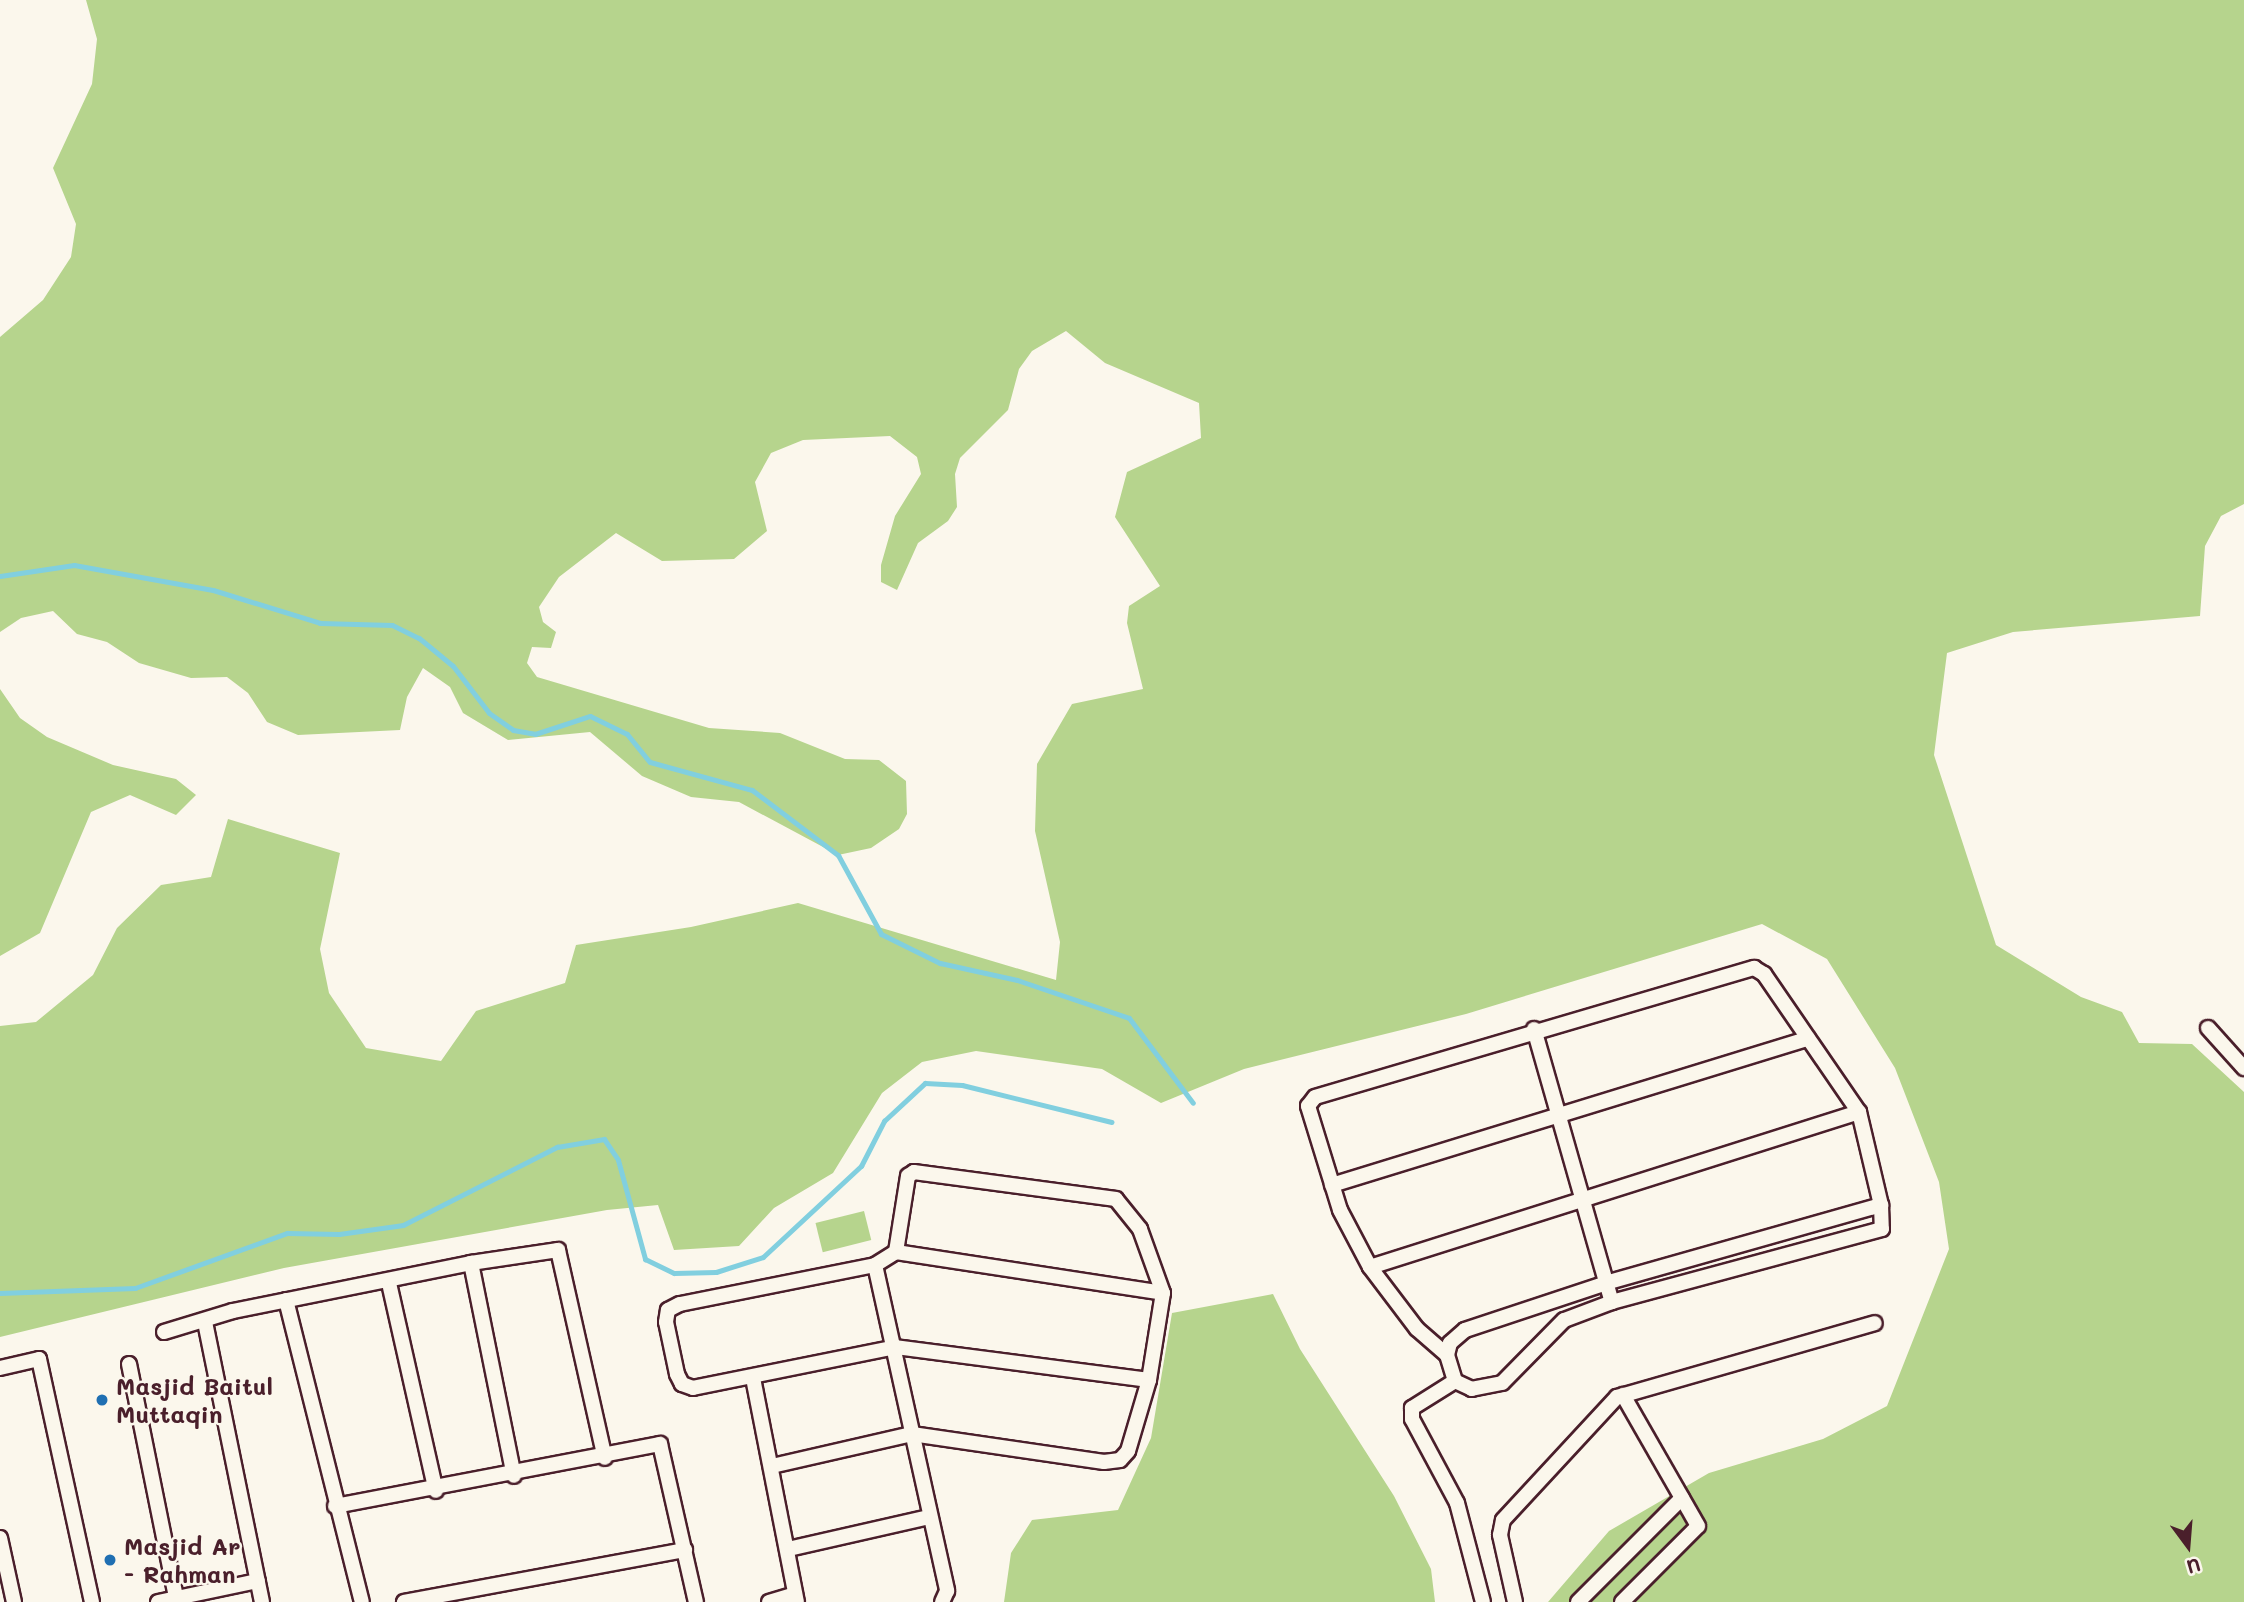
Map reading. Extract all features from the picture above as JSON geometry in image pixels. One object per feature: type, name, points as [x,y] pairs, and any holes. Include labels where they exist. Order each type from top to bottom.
[{"type":"street","points":[[1447,1354],[1417,1329],[1370,1267],[1332,1185],[1308,1106],[1315,1097],[1534,1029],[1748,968],[1764,974],[1859,1112],[1881,1205],[1882,1228],[1612,1302],[1564,1320],[1502,1383],[1472,1389],[1455,1381],[1447,1354],[1450,1343],[1465,1330],[1609,1282],[1881,1205]]},
{"type":"street","points":[[2208,1028],[2244,1068]]},
{"type":"street","points":[[1534,1029],[1563,1117],[1609,1282],[1612,1302]]},
{"type":"street","points":[[1332,1185],[1563,1117],[1808,1039]]},
{"type":"street","points":[[1370,1267],[1586,1202],[1859,1112]]},
{"type":"street","points":[[772,1466],[912,1434],[1120,1460],[1128,1451],[1149,1380],[1163,1293],[1140,1229],[1116,1199],[914,1172],[908,1176],[897,1252]]},
{"type":"street","points":[[164,1332],[286,1300],[389,1283],[471,1263],[558,1250],[605,1458]]},
{"type":"street","points":[[1149,1380],[896,1347],[693,1388],[682,1384],[668,1310],[875,1265],[897,1252],[1163,1293]]},
{"type":"street","points":[[471,1263],[514,1476]]},
{"type":"street","points":[[875,1265],[896,1347],[929,1517],[947,1591],[942,1602]]},
{"type":"street","points":[[389,1283],[436,1491]]},
{"type":"street","points":[[286,1300],[335,1506],[362,1602]]},
{"type":"street","points":[[1555,1301],[1564,1320]]},
{"type":"street","points":[[205,1322],[262,1602]]},
{"type":"street","points":[[1515,1602],[1500,1535],[1503,1520],[1623,1395],[1875,1323]]},
{"type":"street","points":[[0,1368],[39,1359],[92,1602]]},
{"type":"street","points":[[129,1364],[176,1598]]},
{"type":"street","points":[[752,1378],[772,1466],[796,1598],[769,1602]]},
{"type":"street","points":[[1455,1381],[1412,1408],[1412,1419],[1457,1503],[1483,1602]]},
{"type":"street","points":[[1622,1602],[1694,1533],[1696,1516],[1682,1498],[1623,1395]]},
{"type":"street","points":[[335,1506],[436,1491],[663,1446],[695,1602]]},
{"type":"street","points":[[1578,1602],[1682,1498]]},
{"type":"street","points":[[788,1549],[929,1517]]},
{"type":"street","points":[[0,1538],[14,1602]]},
{"type":"street","points":[[404,1602],[685,1550]]},
{"type":"street","points":[[158,1602],[258,1581]]},
{"type":"green space","points":[[86,0],[2244,0],[2244,504],[2221,516],[2205,546],[2200,616],[2013,632],[1947,653],[1934,755],[1996,945],[2081,997],[2122,1012],[2139,1043],[2192,1044],[2244,1092],[2244,1602],[1548,1602],[1609,1531],[1709,1473],[1823,1439],[1887,1406],[1949,1249],[1939,1182],[1895,1068],[1827,959],[1762,924],[1466,1014],[1244,1069],[1161,1103],[1102,1069],[976,1051],[922,1062],[882,1093],[833,1173],[774,1208],[739,1246],[674,1250],[658,1205],[607,1210],[284,1268],[0,1337],[0,1026],[36,1022],[93,975],[117,928],[161,885],[211,877],[228,819],[340,853],[320,949],[329,993],[366,1048],[441,1061],[476,1011],[565,983],[576,945],[691,927],[798,903],[1056,980],[1060,942],[1035,831],[1037,764],[1072,704],[1143,689],[1127,623],[1129,606],[1160,586],[1115,517],[1127,472],[1201,438],[1199,403],[1105,363],[1066,331],[1032,351],[1019,369],[1008,410],[960,458],[955,474],[957,507],[948,521],[918,543],[897,590],[881,582],[881,565],[895,516],[921,474],[917,457],[890,436],[803,440],[771,453],[755,482],[767,531],[734,559],[662,561],[616,533],[559,577],[539,607],[543,622],[556,632],[551,648],[532,647],[527,663],[537,677],[709,728],[780,733],[845,759],[879,760],[906,781],[907,814],[899,829],[871,848],[838,855],[739,802],[691,797],[642,776],[590,732],[508,740],[463,713],[450,687],[423,668],[407,697],[400,730],[298,735],[267,722],[248,693],[227,677],[191,678],[139,663],[107,642],[77,634],[53,611],[21,618],[0,632],[0,337],[43,300],[71,257],[76,224],[53,168],[92,84],[97,39]]},
{"type":"green space","points":[[0,689],[20,718],[47,737],[113,765],[176,779],[196,795],[176,815],[130,795],[91,812],[40,933],[0,956]]},
{"type":"green space","points":[[864,1211],[871,1240],[823,1252],[815,1223]]},
{"type":"green space","points":[[1273,1294],[1300,1349],[1394,1496],[1431,1569],[1435,1602],[1004,1602],[1011,1553],[1032,1520],[1118,1510],[1151,1438],[1172,1313]]},
{"type":"waterway","points":[[0,576],[74,565],[213,590],[320,623],[392,625],[419,638],[453,666],[489,713],[513,730],[535,734],[590,716],[627,734],[650,762],[752,790],[838,855],[881,934],[940,963],[1017,980],[1129,1018],[1193,1103]]},
{"type":"waterway","points":[[0,1293],[135,1288],[287,1233],[339,1234],[403,1225],[557,1147],[604,1139],[618,1160],[645,1259],[674,1273],[716,1272],[763,1257],[861,1166],[884,1121],[925,1083],[962,1085],[1112,1122]]},
{"type":"place","name":"Masjid Baitul Muttaqin","points":[[102,1400]]},
{"type":"place","name":"Masjid Ar - Rahman","points":[[110,1560]]}]
